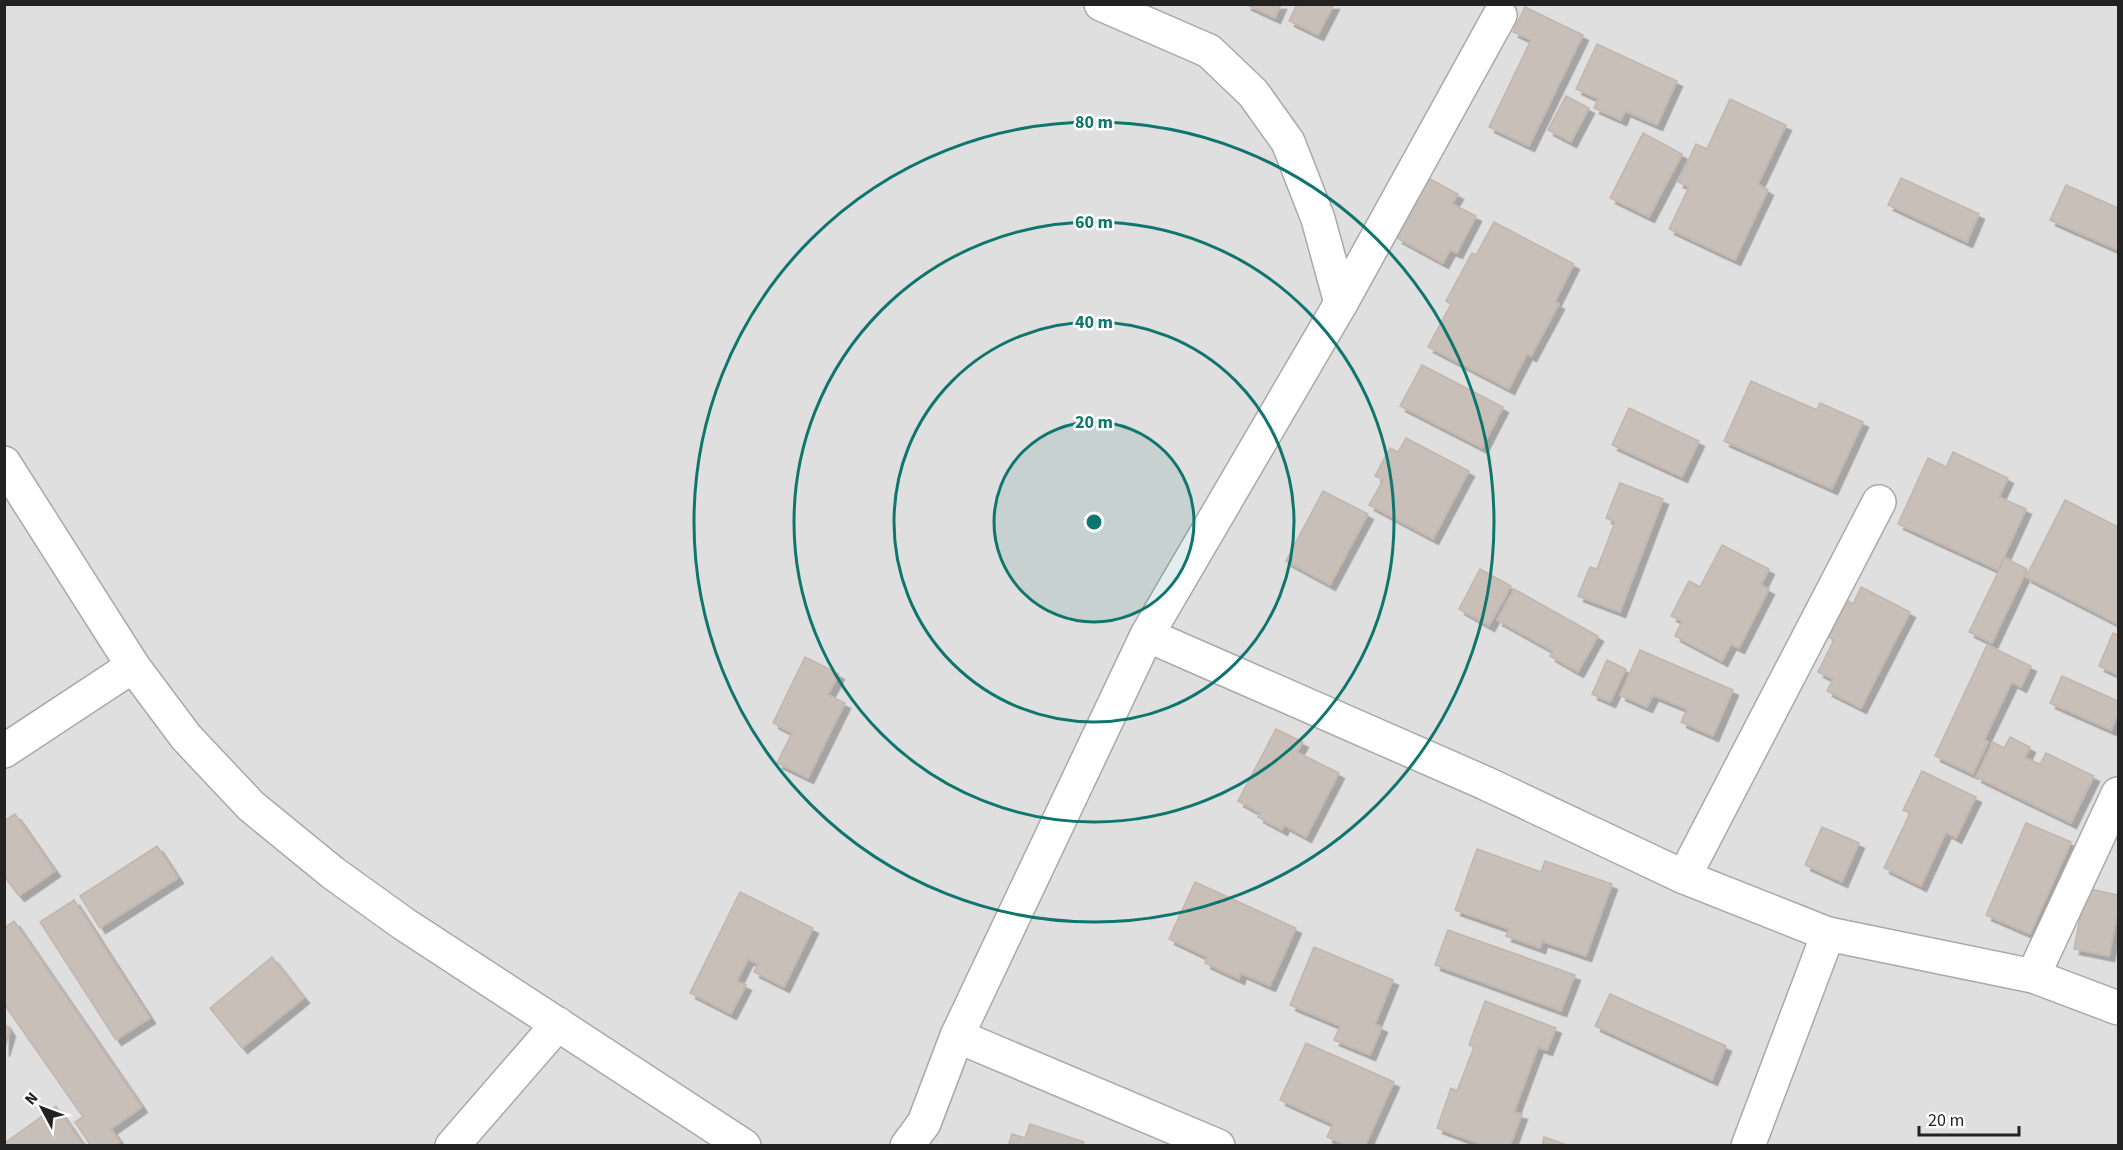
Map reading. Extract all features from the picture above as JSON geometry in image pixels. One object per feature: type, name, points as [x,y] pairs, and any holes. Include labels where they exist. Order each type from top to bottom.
[{"type":"street","points":[[1101,4],[1209,51],[1253,93],[1288,142],[1318,219],[1341,303]]},
{"type":"street","points":[[907,1146],[924,1123],[957,1036],[1147,635],[1341,303],[1500,15]]},
{"type":"street","points":[[4,463],[133,666],[186,737],[251,806],[333,873],[404,924],[744,1146]]},
{"type":"street","points":[[1684,878],[1879,502]]},
{"type":"street","points":[[1147,635],[1485,783],[1684,878],[1828,934],[2033,976],[2118,1008]]},
{"type":"street","points":[[4,751],[133,666]]},
{"type":"street","points":[[2033,976],[2118,794]]},
{"type":"street","points":[[1748,1146],[1828,934]]},
{"type":"street","points":[[452,1146],[558,1024]]},
{"type":"street","points":[[957,1036],[1218,1146]]},
{"type":"shaded area","points":[[5,5],[2118,5],[2118,1145],[5,1145]]},
{"type":"building","points":[[1245,4],[1281,4],[1275,18]]},
{"type":"building","points":[[1297,4],[1334,4],[1318,35],[1289,21]]},
{"type":"building","points":[[1525,7],[1583,35],[1529,146],[1489,127],[1531,40],[1513,32]]},
{"type":"building","points":[[1597,44],[1677,81],[1657,125],[1625,111],[1621,120],[1594,108],[1598,99],[1576,89]]},
{"type":"building","points":[[1566,96],[1589,108],[1571,142],[1548,130]]},
{"type":"building","points":[[1730,99],[1786,125],[1758,184],[1768,190],[1735,260],[1669,229],[1689,187],[1678,182],[1696,144],[1707,149]]},
{"type":"building","points":[[1643,133],[1682,154],[1649,217],[1610,198]]},
{"type":"building","points":[[1428,178],[1458,194],[1452,204],[1476,216],[1457,253],[1450,250],[1443,263],[1397,238]]},
{"type":"building","points":[[1901,178],[1979,214],[1967,242],[1888,205]]},
{"type":"building","points":[[2066,185],[2118,208],[2118,250],[2050,220]]},
{"type":"building","points":[[1494,222],[1574,264],[1555,302],[1559,304],[1531,356],[1527,354],[1509,389],[1428,347],[1451,304],[1446,301],[1472,253],[1476,255]]},
{"type":"building","points":[[1422,365],[1503,407],[1482,448],[1400,406]]},
{"type":"building","points":[[1751,381],[1817,410],[1820,403],[1863,422],[1832,489],[1724,441]]},
{"type":"building","points":[[1629,408],[1699,441],[1682,477],[1612,445]]},
{"type":"building","points":[[1406,438],[1469,471],[1433,539],[1369,505],[1383,480],[1375,476],[1390,448],[1398,452]]},
{"type":"building","points":[[1953,452],[2008,478],[1999,497],[2026,509],[1998,570],[1898,524],[1928,458],[1946,467]]},
{"type":"building","points":[[1620,483],[1663,499],[1620,612],[1578,596],[1590,567],[1597,569],[1615,522],[1606,518]]},
{"type":"building","points":[[1323,491],[1368,514],[1330,585],[1286,561]]},
{"type":"building","points":[[2065,500],[2118,527],[2118,624],[2026,577]]},
{"type":"building","points":[[1722,545],[1769,569],[1761,585],[1769,589],[1739,648],[1731,644],[1722,661],[1675,636],[1682,621],[1671,616],[1689,581],[1700,587]]},
{"type":"building","points":[[2005,558],[2027,569],[1992,643],[1969,632]]},
{"type":"building","points":[[1480,569],[1511,586],[1489,626],[1459,609]]},
{"type":"building","points":[[1861,587],[1910,612],[1861,708],[1827,691],[1833,679],[1818,672],[1834,640],[1827,636],[1846,599],[1853,604]]},
{"type":"building","points":[[1514,589],[1598,636],[1578,672],[1550,656],[1553,651],[1497,620]]},
{"type":"building","points":[[2113,633],[2118,635],[2118,675],[2099,666]]},
{"type":"building","points":[[1987,645],[2031,666],[2021,687],[2012,682],[1984,740],[1988,742],[1973,774],[1935,756]]},
{"type":"building","points":[[1640,650],[1733,690],[1713,736],[1681,722],[1687,709],[1653,695],[1647,707],[1620,695]]},
{"type":"building","points":[[805,657],[839,674],[828,695],[845,703],[808,778],[777,763],[792,733],[773,723]]},
{"type":"building","points":[[1607,660],[1626,669],[1610,702],[1592,694]]},
{"type":"building","points":[[2062,676],[2118,701],[2118,713],[2111,730],[2050,703]]},
{"type":"building","points":[[1276,729],[1303,742],[1297,752],[1339,773],[1306,837],[1284,825],[1282,830],[1258,817],[1260,813],[1238,801]]},
{"type":"building","points":[[2010,737],[2030,747],[2025,758],[2040,764],[2046,753],[2094,776],[2071,823],[1976,777],[1993,742],[2004,748]]},
{"type":"building","points":[[1922,771],[1976,797],[1956,838],[1946,832],[1921,886],[1884,868],[1910,813],[1903,810]]},
{"type":"building","points":[[15,814],[55,871],[19,896],[4,876],[4,821]]},
{"type":"building","points":[[2026,823],[2071,842],[2030,934],[1986,915]]},
{"type":"building","points":[[1822,827],[1859,843],[1842,882],[1805,865]]},
{"type":"building","points":[[157,846],[178,878],[100,928],[80,896]]},
{"type":"building","points":[[1477,849],[1541,872],[1545,861],[1612,884],[1586,956],[1542,941],[1540,948],[1506,936],[1509,929],[1455,910]]},
{"type":"building","points":[[1195,882],[1296,928],[1270,986],[1241,973],[1239,979],[1205,963],[1207,957],[1169,939]]},
{"type":"building","points":[[2086,888],[2118,895],[2118,911],[2109,956],[2074,949]]},
{"type":"building","points":[[740,892],[813,928],[784,987],[754,972],[758,964],[748,959],[737,981],[746,985],[731,1014],[690,993]]},
{"type":"building","points":[[74,900],[150,1018],[116,1040],[40,922]]},
{"type":"building","points":[[14,921],[142,1107],[111,1129],[120,1142],[114,1146],[91,1146],[75,1122],[83,1117],[4,1004],[4,928]]},
{"type":"building","points":[[1448,930],[1575,975],[1561,1011],[1435,965]]},
{"type":"building","points":[[1314,947],[1393,980],[1375,1024],[1382,1027],[1370,1055],[1334,1040],[1340,1026],[1290,1005]]},
{"type":"building","points":[[272,957],[304,998],[242,1048],[210,1008]]},
{"type":"building","points":[[1610,994],[1726,1046],[1712,1080],[1595,1026]]},
{"type":"building","points":[[1485,1001],[1556,1028],[1547,1050],[1538,1047],[1514,1112],[1522,1114],[1510,1146],[1485,1146],[1437,1128],[1451,1088],[1457,1091],[1474,1047],[1469,1045]]},
{"type":"building","points":[[4,1022],[10,1031],[4,1051]]},
{"type":"building","points":[[1306,1043],[1394,1082],[1365,1146],[1347,1146],[1327,1137],[1333,1124],[1280,1100]]},
{"type":"building","points":[[56,1106],[84,1146],[7,1146],[5,1143]]},
{"type":"building","points":[[1030,1124],[1084,1142],[1083,1146],[1008,1146],[1012,1134],[1025,1138]]},
{"type":"building","points":[[1544,1137],[1570,1146],[1542,1146]]}]
